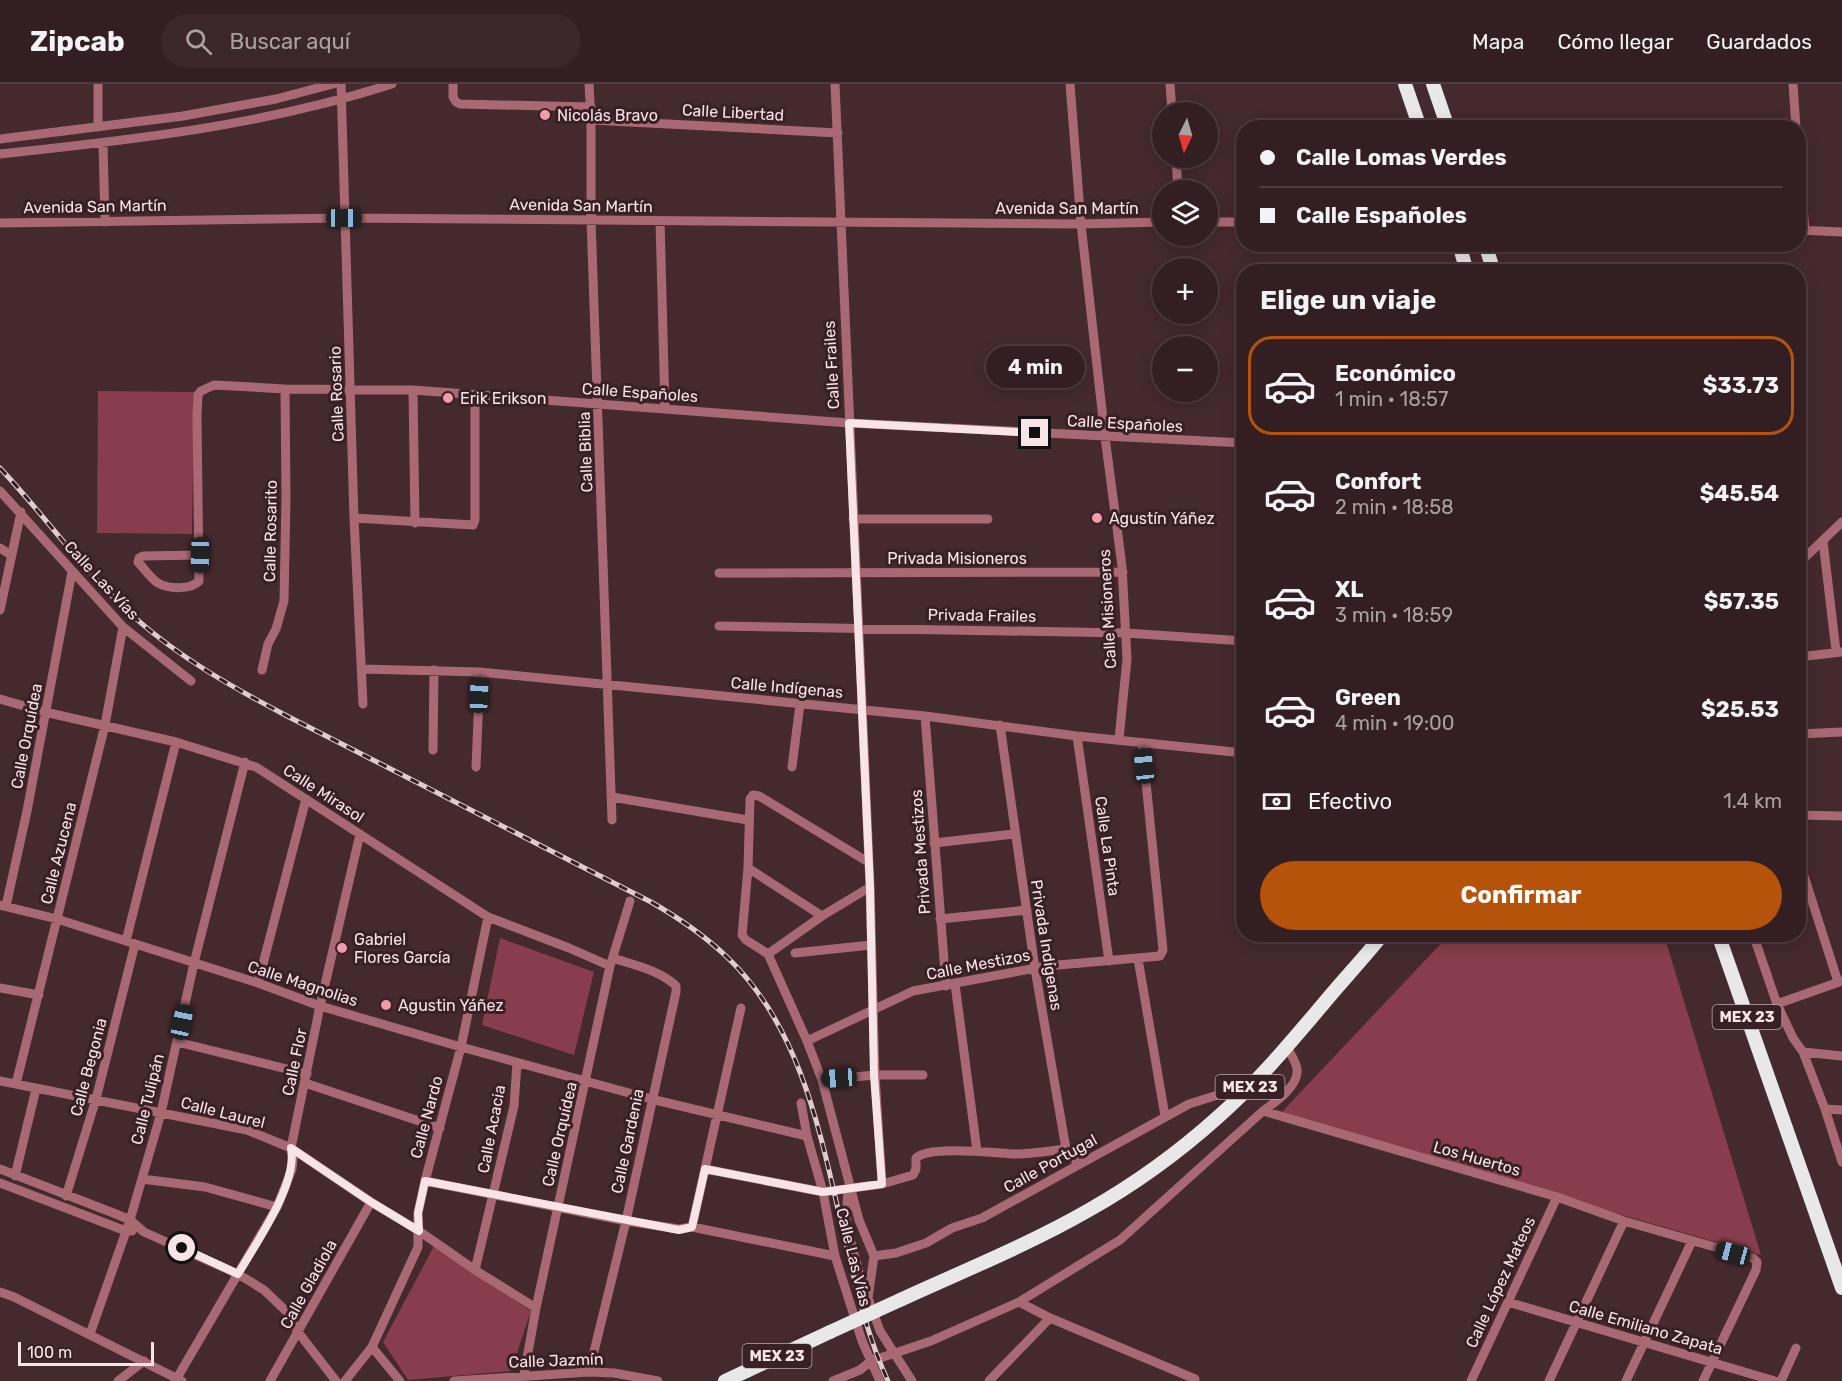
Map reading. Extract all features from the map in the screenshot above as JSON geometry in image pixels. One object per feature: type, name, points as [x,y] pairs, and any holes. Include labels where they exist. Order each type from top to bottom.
[{"type":"highway","points":[[1405,84],[1417,120]]},
{"type":"highway","points":[[1434,84],[1445,120]]},
{"type":"highway","name":"MEX 23","points":[[725,1381],[1044,1234],[1090,1209],[1156,1165],[1238,1099],[1287,1047],[1376,942]]},
{"type":"highway","name":"MEX 23","points":[[1721,942],[1842,1288]]},
{"type":"street","points":[[98,84],[98,127]]},
{"type":"street","points":[[0,139],[183,116],[264,102],[333,84]]},
{"type":"street","name":"Calle Rosario","points":[[341,84],[354,518],[363,704]]},
{"type":"street","points":[[0,154],[191,132],[280,115],[342,100],[392,84]]},
{"type":"street","points":[[453,84],[453,97],[460,104],[591,107]]},
{"type":"street","name":"Calle Biblia","points":[[589,84],[591,220],[612,820]]},
{"type":"street","name":"Calle Frailes","points":[[836,84],[840,222],[870,887],[874,1075],[882,1184]]},
{"type":"street","name":"Calle Misioneros","points":[[1070,84],[1081,224],[1123,572],[1127,659],[1119,739]]},
{"type":"street","points":[[1170,84],[1171,102]]},
{"type":"street","points":[[1793,84],[1795,120]]},
{"type":"street","name":"Calle Libertad","points":[[591,120],[838,133]]},
{"type":"street","points":[[103,143],[105,222]]},
{"type":"street","name":"Avenida San Martín","points":[[0,223],[344,218],[1081,224],[1152,222]]},
{"type":"street","points":[[660,221],[665,408]]},
{"type":"street","points":[[1218,222],[1236,222]]},
{"type":"street","points":[[1806,230],[1842,232]]},
{"type":"street","name":"Calle Españoles","points":[[200,555],[143,556],[138,558],[138,562],[160,584],[184,587],[194,586],[199,581],[200,555],[198,395],[205,388],[214,386],[413,390],[849,423],[1236,443]]},
{"type":"street","name":"Calle Rosarito","points":[[262,670],[268,644],[276,629],[284,601],[285,389]]},
{"type":"street","points":[[413,390],[415,523]]},
{"type":"street","points":[[354,518],[473,525],[475,520],[475,394]]},
{"type":"street","name":"Calle Las Vías","points":[[0,491],[123,627],[191,681]]},
{"type":"street","points":[[0,610],[21,512]]},
{"type":"street","points":[[854,519],[988,519]]},
{"type":"street","points":[[1806,556],[1842,522]]},
{"type":"street","points":[[1806,656],[1839,652],[1822,541]]},
{"type":"street","points":[[0,548],[11,555]]},
{"type":"street","name":"Calle Orquídea","points":[[3,905],[27,811],[72,572]]},
{"type":"street","name":"Privada Misioneros","points":[[719,573],[1123,572]]},
{"type":"street","name":"Privada Frailes","points":[[719,626],[1126,633],[1236,640]]},
{"type":"street","name":"Calle Azucena","points":[[16,1084],[105,725],[123,627]]},
{"type":"street","name":"Calle Indígenas","points":[[362,669],[480,672],[609,684],[862,709],[1077,736],[1236,752]]},
{"type":"street","points":[[433,750],[434,670]]},
{"type":"street","points":[[476,767],[480,672]]},
{"type":"street","name":"Calle Mirasol","points":[[0,699],[45,712],[176,742],[245,762],[488,917],[568,948],[654,973],[676,986]]},
{"type":"street","points":[[792,767],[800,704]]},
{"type":"street","name":"Privada Mestizos","points":[[925,716],[940,919],[977,1151]]},
{"type":"street","name":"Privada Indígenas","points":[[1000,725],[1035,969],[1066,1149],[1078,1164]]},
{"type":"street","points":[[1806,734],[1842,732]]},
{"type":"street","name":"Calle La Pinta","points":[[1077,736],[1109,961]]},
{"type":"street","name":"Calle Begonia","points":[[66,1196],[96,1100],[176,742]]},
{"type":"street","name":"Calle Mestizos","points":[[807,1041],[913,991],[1047,966],[1156,958],[1162,953],[1142,742]]},
{"type":"street","name":"Calle Tulipán","points":[[90,1334],[130,1220],[161,1113],[194,963],[245,762]]},
{"type":"street","points":[[868,862],[759,796],[753,795],[750,799],[748,820],[748,868],[742,935],[768,954],[822,916],[870,887]]},
{"type":"street","points":[[612,797],[748,820]]},
{"type":"street","points":[[258,983],[306,799]]},
{"type":"street","points":[[1806,814],[1842,816]]},
{"type":"street","name":"Calle Flor","points":[[180,1379],[277,1207],[292,1168],[291,1148],[320,1006],[360,834]]},
{"type":"street","points":[[934,843],[1014,834]]},
{"type":"street","points":[[748,868],[822,916]]},
{"type":"street","points":[[1777,1004],[1840,982],[1806,881]]},
{"type":"street","name":"Calle Orquídea","points":[[524,1375],[557,1208],[611,962],[630,901]]},
{"type":"street","name":"Calle Magnolias","points":[[3,905],[57,919],[258,983],[320,1006],[461,1047],[651,1098],[807,1136]]},
{"type":"street","points":[[940,919],[1027,910]]},
{"type":"street","name":"Calle Nardo","points":[[345,1381],[372,1347],[418,1247],[418,1213],[461,1047],[488,917]]},
{"type":"street","points":[[1756,942],[1777,1004],[1793,1038],[1803,1052],[1826,1109],[1842,1162]]},
{"type":"street","points":[[795,953],[871,945]]},
{"type":"street","name":"Calle Las Vías","points":[[768,954],[822,1080],[859,1220],[874,1256]]},
{"type":"street","points":[[1138,959],[1164,1116]]},
{"type":"street","name":"Calle Gardenia","points":[[589,1372],[626,1221],[676,986]]},
{"type":"street","points":[[0,988],[39,995]]},
{"type":"street","points":[[692,1227],[741,1008]]},
{"type":"street","points":[[177,1042],[306,1079],[440,1128]]},
{"type":"street","points":[[833,1381],[860,1370],[871,1361],[931,1341],[1019,1302],[1120,1240],[1288,1089],[1297,1078],[1297,1068],[1287,1047]]},
{"type":"street","points":[[1803,1052],[1842,1056]]},
{"type":"street","name":"Calle Acacia","points":[[475,1270],[514,1106],[518,1063]]},
{"type":"street","points":[[822,1080],[874,1075],[923,1075]]},
{"type":"street","name":"Calle Laurel","points":[[0,1081],[247,1130],[291,1148],[536,1308]]},
{"type":"street","points":[[15,1176],[36,1089]]},
{"type":"street","name":"Calle Portugal","points":[[874,1256],[896,1253],[916,1246],[952,1228],[982,1218],[1189,1104],[1224,1093],[1238,1099]]},
{"type":"street","name":"Calle Las Vías","points":[[801,1103],[807,1136],[823,1192],[835,1256],[848,1300],[880,1381]]},
{"type":"street","points":[[1826,1109],[1842,1110]]},
{"type":"street","name":"Los Huertos","points":[[1263,1111],[1557,1197],[1624,1221],[1753,1258],[1757,1262],[1756,1270],[1712,1362]]},
{"type":"street","points":[[705,1169],[823,1192],[882,1184],[913,1175],[916,1169],[916,1158],[920,1154],[929,1152],[977,1151],[1016,1154],[1066,1149]]},
{"type":"street","points":[[0,1169],[130,1220],[144,1232],[238,1274],[264,1290],[287,1312],[298,1332],[336,1381]]},
{"type":"street","points":[[142,1179],[205,1187],[277,1207]]},
{"type":"street","points":[[425,1181],[626,1221],[679,1230],[692,1227],[835,1256]]},
{"type":"street","points":[[0,1183],[126,1231],[144,1232]]},
{"type":"street","points":[[850,1188],[846,1224],[864,1292],[880,1331],[912,1381]]},
{"type":"street","name":"Calle López Mateos","points":[[1471,1381],[1557,1197]]},
{"type":"street","name":"Calle Gladiola","points":[[270,1381],[371,1202]]},
{"type":"street","points":[[1549,1381],[1624,1221]]},
{"type":"street","points":[[1626,1381],[1692,1241]]},
{"type":"street","points":[[868,1298],[874,1256]]},
{"type":"street","points":[[0,1292],[180,1379]]},
{"type":"street","points":[[1019,1302],[1050,1318],[1195,1378]]},
{"type":"street","name":"Calle Emiliano Zapata","points":[[1508,1302],[1775,1381]]},
{"type":"street","points":[[989,1381],[1050,1318]]},
{"type":"street","points":[[372,1347],[400,1381]]},
{"type":"street","points":[[1781,1381],[1796,1348]]},
{"type":"street","points":[[118,1381],[144,1361]]},
{"type":"street","points":[[1702,1381],[1712,1362]]},
{"type":"street","name":"Calle Jazmín","points":[[454,1381],[524,1375],[614,1372],[658,1381]]},
{"type":"shaded area","points":[[98,391],[194,392],[192,534],[97,533]]},
{"type":"shaded area","points":[[500,938],[594,972],[574,1055],[482,1025]]},
{"type":"shaded area","points":[[1442,942],[1666,942],[1761,1255],[1278,1116]]},
{"type":"shaded area","points":[[434,1246],[531,1311],[511,1371],[408,1380],[383,1342]]},
{"type":"railway","points":[[0,468],[116,600],[152,632],[188,659],[287,716],[651,902],[672,914],[728,958],[755,988],[777,1022],[808,1095],[820,1134],[865,1318],[888,1381]]},
{"type":"place","name":"Nicolás Bravo","points":[[545,115]]},
{"type":"place","name":"Erik Erikson","points":[[448,398]]},
{"type":"place","name":"Agustín Yáñez","points":[[1097,518]]},
{"type":"place","name":"Gabriel Flores García","points":[[342,948]]},
{"type":"place","name":"Agustin Yáñez","points":[[386,1005]]},
{"type":"route","points":[[182,1248],[238,1274],[277,1207],[292,1168],[291,1148],[419,1231],[418,1213],[425,1181],[679,1230],[692,1227],[705,1169],[823,1192],[882,1184],[874,1075],[870,887],[849,423],[1035,433]]}]
